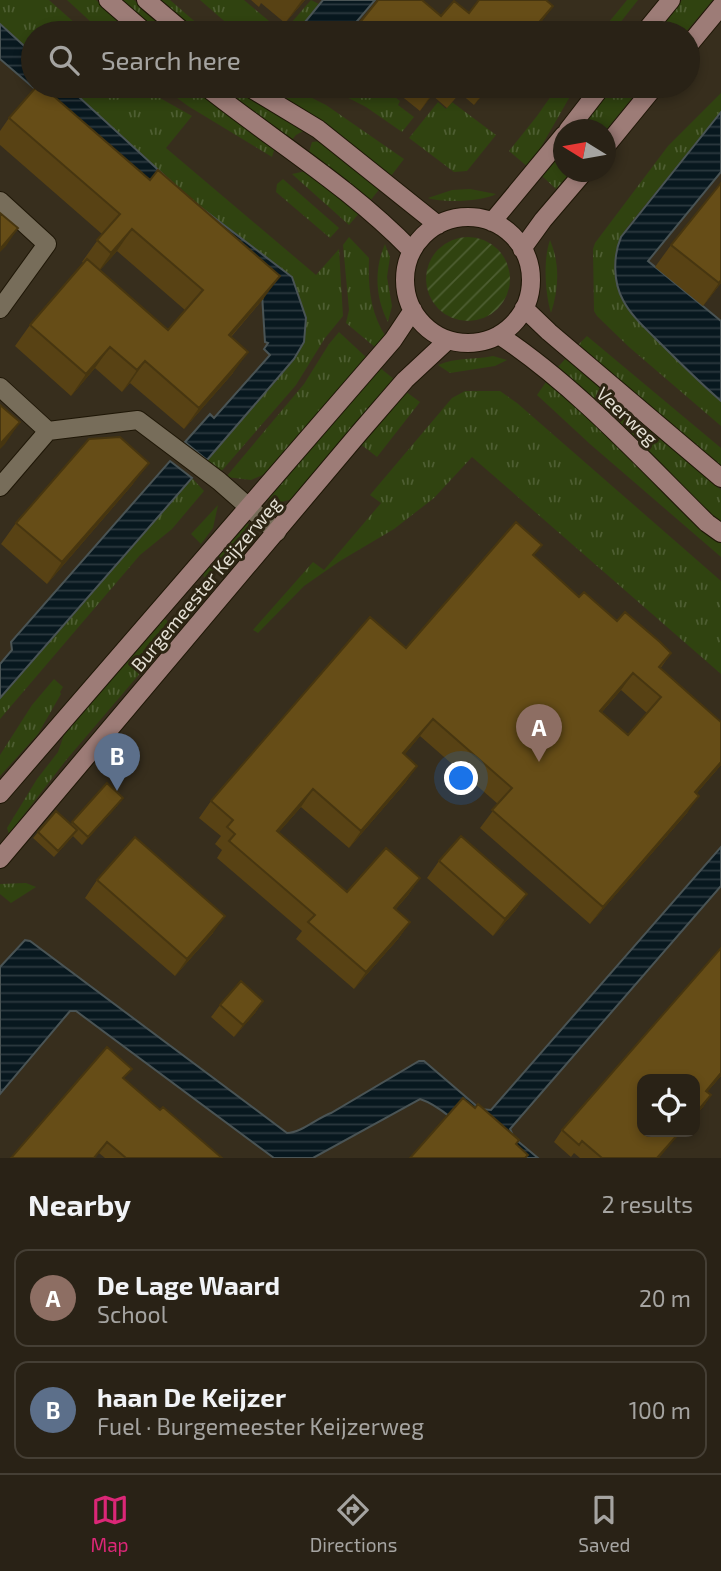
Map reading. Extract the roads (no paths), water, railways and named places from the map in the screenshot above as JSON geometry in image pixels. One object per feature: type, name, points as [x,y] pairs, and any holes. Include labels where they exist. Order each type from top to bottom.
[{"type":"main road","points":[[108,0],[132,21]]},
{"type":"main road","points":[[146,0],[171,21]]},
{"type":"main road","points":[[654,21],[671,0]]},
{"type":"main road","points":[[700,31],[721,6]]},
{"type":"main road","points":[[220,98],[259,129],[334,180],[412,251]]},
{"type":"main road","points":[[266,98],[318,130],[438,225]]},
{"type":"main road","points":[[576,119],[593,98]]},
{"type":"main road","points":[[616,134],[645,98]]},
{"type":"main road","points":[[492,222],[553,148]]},
{"type":"main road","points":[[522,249],[575,182]]},
{"type":"main road","points":[[465,217],[492,222],[509,233],[522,249],[529,268],[528,298],[513,323],[499,335],[474,343],[449,340],[428,328],[413,310],[406,291],[405,271],[412,251],[423,236],[438,225],[465,217]]},
{"type":"main road","name":"Veerweg","points":[[524,308],[721,478]]},
{"type":"main road","name":"Burgemeester Keijzerweg","points":[[0,794],[393,340],[413,310]]},
{"type":"main road","name":"Veerweg","points":[[499,335],[529,355],[602,419],[707,523],[721,533]]},
{"type":"main road","name":"Burgemeester Keijzerweg","points":[[0,859],[405,380],[449,340]]},
{"type":"street","points":[[0,201],[47,244],[0,309]]},
{"type":"street","points":[[0,387],[48,431]]},
{"type":"street","points":[[0,486],[48,431],[138,420],[165,438],[276,532]]},
{"type":"place","name":"De Lage Waard","points":[[539,762]]},
{"type":"place","name":"haan De Keijzer","points":[[117,791]]}]
